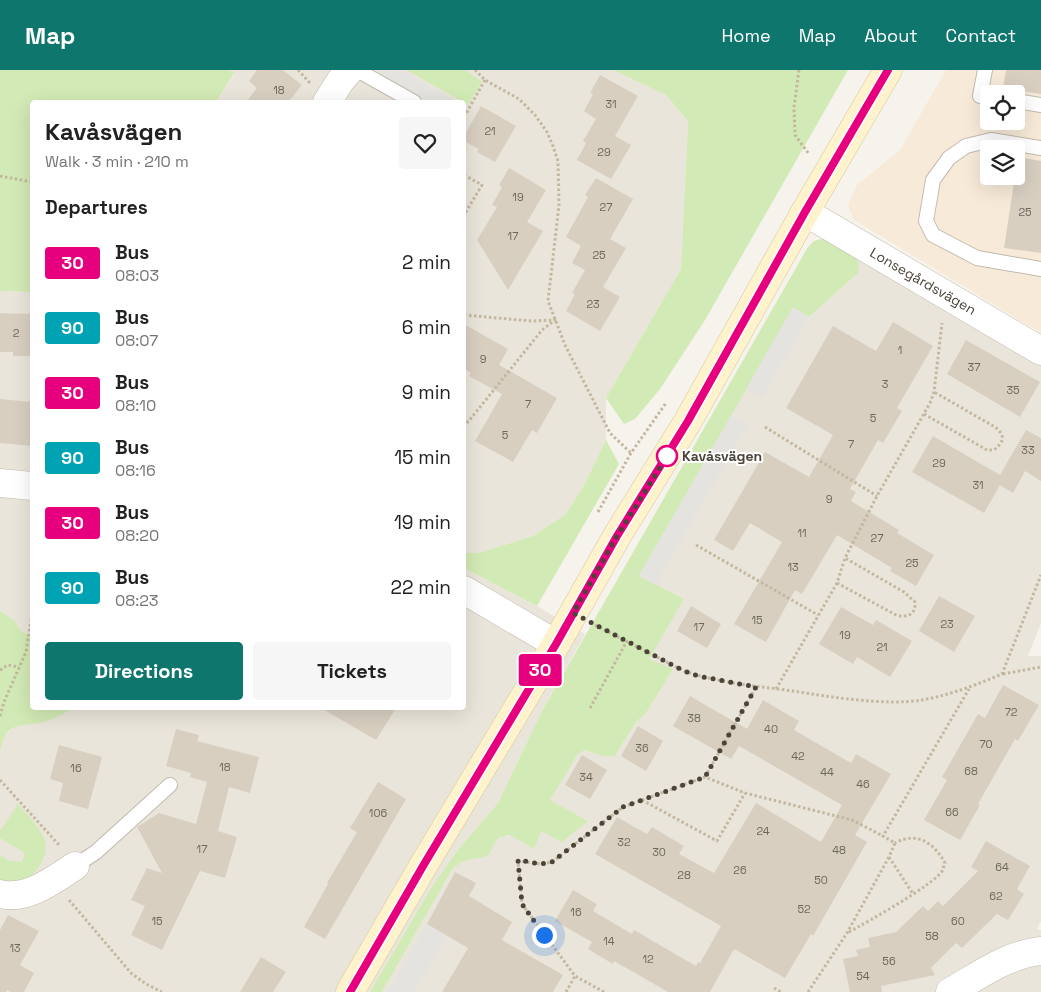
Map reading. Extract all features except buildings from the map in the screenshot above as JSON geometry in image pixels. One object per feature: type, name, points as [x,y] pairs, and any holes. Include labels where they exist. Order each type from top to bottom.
[{"type":"street","points":[[328,100],[350,70]]},
{"type":"street","points":[[350,992],[556,644],[617,536],[688,421],[805,212],[888,70]]},
{"type":"street","name":"Lonsegårdsvägen","points":[[805,212],[1041,351]]},
{"type":"street","points":[[0,484],[30,486]]},
{"type":"street","points":[[466,591],[556,644]]},
{"type":"street","points":[[0,894],[6,896],[22,894],[52,880],[75,866]]},
{"type":"street","points":[[950,992],[1007,960],[1026,952],[1041,951]]},
{"type":"lane","points":[[357,70],[410,100]]},
{"type":"lane","points":[[982,85],[985,70]]},
{"type":"lane","points":[[1025,103],[1041,105]]},
{"type":"lane","points":[[1041,148],[991,140],[966,146],[949,158],[933,180],[926,221],[933,235],[977,258],[1041,269]]},
{"type":"lane","points":[[75,866],[96,852],[170,785]]},
{"type":"path","points":[[475,70],[485,80],[519,99],[535,115],[547,132],[558,162],[558,205],[548,301],[565,345],[610,433],[630,453]]},
{"type":"path","points":[[799,70],[794,107],[795,135],[811,157]]},
{"type":"path","points":[[466,113],[485,80]]},
{"type":"path","points":[[0,176],[30,182]]},
{"type":"path","points":[[466,176],[482,185],[466,212]]},
{"type":"path","points":[[776,689],[837,582],[845,558],[877,496],[924,414],[934,392],[946,295]]},
{"type":"path","points":[[466,314],[531,321],[556,320]]},
{"type":"path","points":[[468,422],[542,330],[556,320]]},
{"type":"path","points":[[924,414],[987,450],[994,450],[1002,442],[1002,432],[934,392]]},
{"type":"path","points":[[765,427],[877,496]]},
{"type":"path","points":[[696,545],[818,615]]},
{"type":"path","points":[[837,582],[896,615],[904,617],[914,612],[915,602],[904,592],[845,558]]},
{"type":"path","points":[[1002,674],[1041,575]]},
{"type":"path","points":[[573,613],[684,671],[698,676],[756,687],[828,696],[902,701],[922,700],[969,688],[1002,674],[1041,667]]},
{"type":"path","points":[[0,716],[4,702],[26,652],[30,627]]},
{"type":"path","points":[[590,708],[627,641]]},
{"type":"path","points":[[0,670],[8,665],[19,667]]},
{"type":"path","points":[[705,777],[756,687]]},
{"type":"path","points":[[883,836],[969,688]]},
{"type":"path","points":[[604,992],[575,976],[522,904],[518,860],[541,864],[552,862],[623,807],[705,777],[745,793],[852,820],[895,843]]},
{"type":"path","points":[[0,780],[52,836],[75,866]]},
{"type":"path","points":[[642,799],[717,842],[745,793]]},
{"type":"path","points":[[808,992],[847,933],[895,843],[912,837],[922,840],[940,854],[945,863],[939,875],[913,894],[847,933]]},
{"type":"path","points":[[889,857],[913,894]]},
{"type":"path","points":[[52,880],[131,973],[146,984],[162,992]]},
{"type":"path","points":[[566,992],[575,976]]},
{"type":"path","points":[[774,988],[781,992]]},
{"type":"shaded area","points":[[229,70],[613,70],[666,95],[688,121],[681,269],[606,398],[606,440],[584,485],[566,514],[533,536],[479,553],[466,553],[466,100],[217,100],[234,74]]},
{"type":"shaded area","points":[[384,70],[401,70],[454,100],[421,100],[380,77]]},
{"type":"shaded area","points":[[946,70],[1041,70],[1041,333],[854,220],[848,205],[856,186],[900,150]]},
{"type":"shaded area","points":[[856,255],[1041,361],[1041,623],[1028,656],[1041,656],[1041,921],[1037,929],[1041,930],[1041,992],[382,992],[453,868],[464,861],[488,856],[498,838],[588,821],[549,800],[578,754],[585,750],[602,756],[615,756],[636,722],[646,713],[672,670],[648,659],[684,599],[639,576],[793,307],[809,317],[858,273]]},
{"type":"shaded area","points":[[0,291],[30,292],[30,635],[22,632],[14,620],[0,611]]},
{"type":"shaded area","points":[[793,307],[809,317],[762,398],[746,389]]},
{"type":"shaded area","points":[[731,416],[747,425],[655,585],[639,576]]},
{"type":"shaded area","points":[[466,569],[537,606],[585,634],[542,711],[498,803],[457,851],[431,888],[370,992],[0,992],[0,752],[3,738],[16,725],[47,721],[72,710],[466,710]]},
{"type":"shaded area","points":[[427,924],[446,936],[414,992],[388,992]]},
{"type":"green space","points":[[0,70],[229,70],[234,73],[217,100],[30,100],[30,292],[0,291]]},
{"type":"green space","points":[[407,70],[465,70],[482,82],[468,105],[466,100],[459,100]]},
{"type":"green space","points":[[613,70],[848,70],[705,320],[660,389],[635,419],[624,424],[606,398],[681,269],[688,121],[666,95]]},
{"type":"green space","points":[[824,238],[853,254],[859,266],[858,273],[809,317],[793,308],[639,576],[684,599],[649,659],[673,669],[646,713],[636,722],[615,756],[602,756],[585,750],[578,754],[550,800],[588,821],[562,842],[541,831],[534,849],[510,835],[498,838],[488,856],[464,861],[453,868],[382,992],[370,992],[431,888],[457,851],[498,803],[542,711],[808,247],[814,241]]},
{"type":"green space","points":[[606,440],[619,464],[537,606],[466,569],[466,553],[479,553],[533,536],[566,514],[584,485]]},
{"type":"green space","points":[[0,611],[14,620],[22,632],[30,635],[30,710],[72,710],[47,721],[17,726],[11,729],[3,741],[0,752]]},
{"type":"green space","points":[[18,804],[42,834],[46,845],[45,852],[39,866],[29,877],[16,882],[0,881],[0,857],[2,855],[9,861],[22,862],[25,853],[0,838],[0,831]]},
{"type":"bus line","name":"30","points":[[350,992],[556,644],[617,536],[688,421],[805,212],[888,70]]},
{"type":"place","name":"Kavåsvägen","points":[[667,456]]},
{"type":"route","points":[[544,935],[522,904],[518,860],[541,864],[552,862],[623,807],[705,777],[756,687],[698,676],[684,671],[573,613],[617,536],[667,456]]}]
